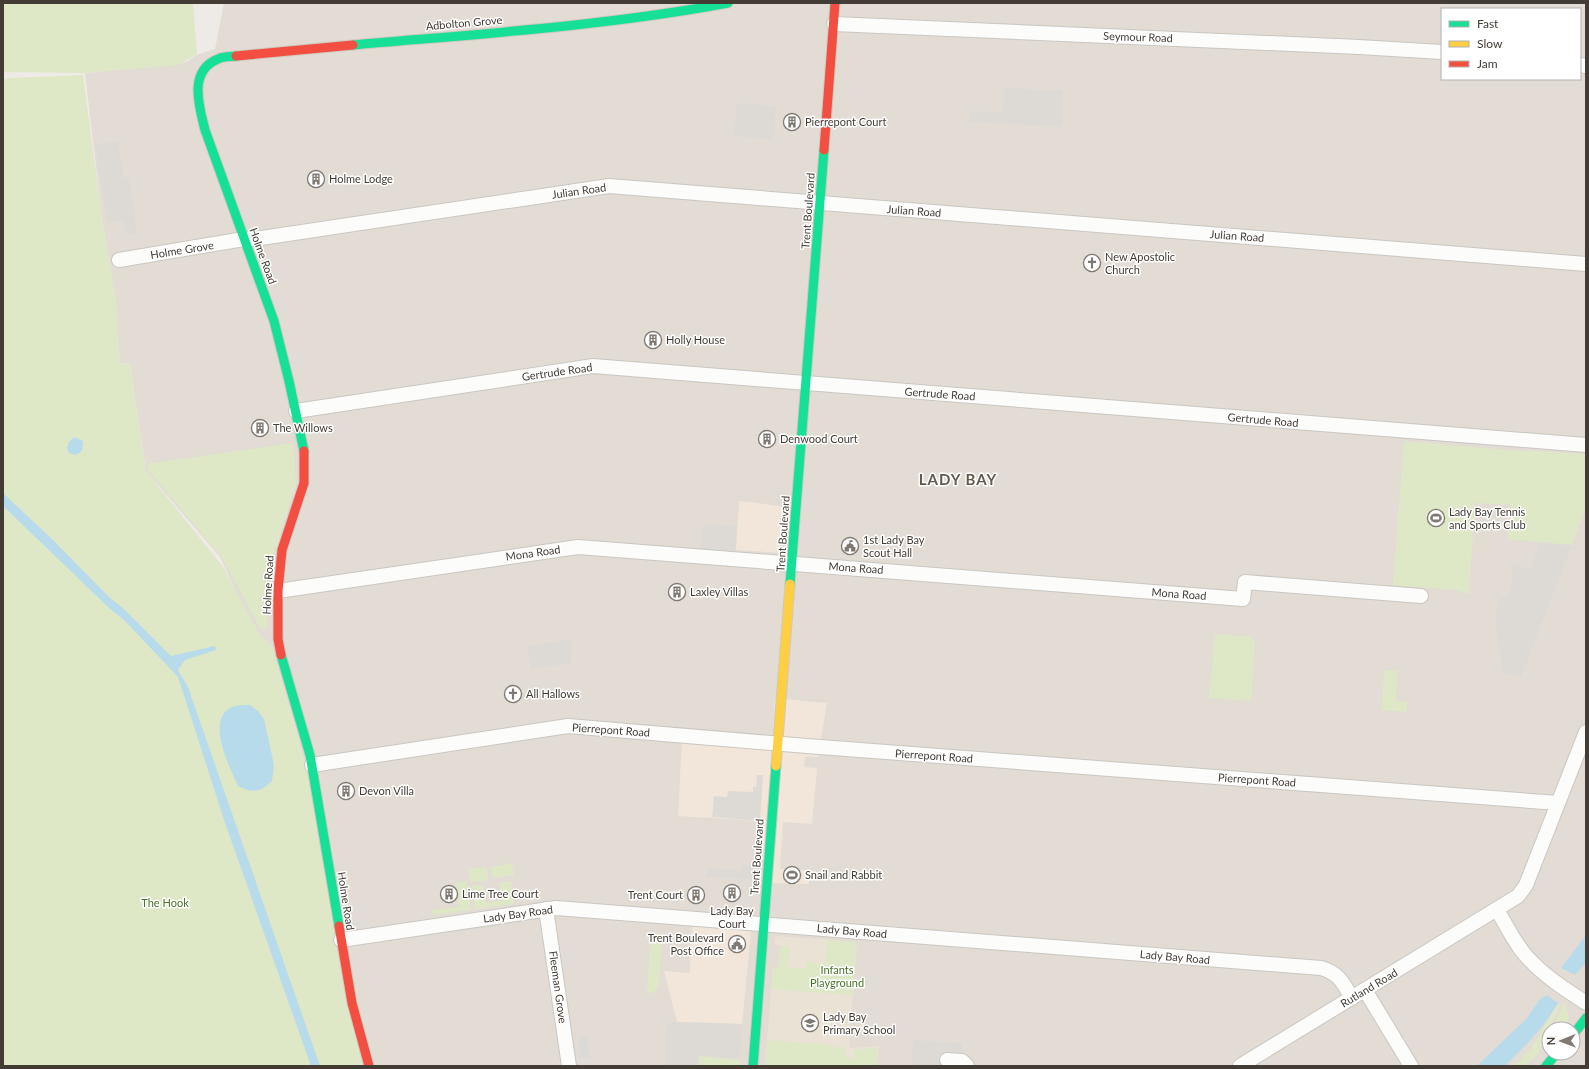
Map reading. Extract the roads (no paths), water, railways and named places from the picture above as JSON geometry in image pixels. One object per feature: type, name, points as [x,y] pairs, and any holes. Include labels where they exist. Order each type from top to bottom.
[{"type":"main road","name":"Adbolton Grove","points":[[204,68],[211,61],[219,58],[581,24],[690,10],[728,3]]},
{"type":"main road","name":"Trent Boulevard","points":[[753,1066],[835,3]]},
{"type":"main road","name":"Holme Road","points":[[204,68],[199,76],[198,86],[199,102],[205,130],[274,321],[296,411],[304,453],[304,483],[282,550],[278,591],[278,639],[282,660],[308,744],[340,940],[352,1003],[369,1066]]},
{"type":"main road","points":[[1581,1029],[1586,1018]]},
{"type":"street","name":"Seymour Road","points":[[834,24],[1441,52]]},
{"type":"street","name":"Julian Road","points":[[244,239],[254,239],[609,186],[1586,264]]},
{"type":"street","name":"Holme Grove","points":[[119,260],[244,239]]},
{"type":"street","name":"Gertrude Road","points":[[296,411],[593,366],[1586,445]]},
{"type":"street","name":"Mona Road","points":[[278,591],[578,547],[1243,598],[1245,582],[1421,596]]},
{"type":"street","name":"Pierrepont Road","points":[[312,765],[568,726],[1558,803]]},
{"type":"street","name":"Rutland Road","points":[[1240,1066],[1518,896],[1526,885],[1586,732]]},
{"type":"street","name":"Lady Bay Road","points":[[340,940],[546,909],[571,908],[1321,968],[1331,971],[1338,976],[1352,998]]},
{"type":"street","name":"Fleeman Grove","points":[[546,909],[569,1066]]},
{"type":"street","points":[[1497,910],[1515,941],[1527,957],[1549,978],[1586,1003]]},
{"type":"street","points":[[1365,990],[1410,1066]]},
{"type":"street","points":[[947,1060],[962,1061],[967,1066]]},
{"type":"water","points":[[74,437],[83,441],[82,450],[80,453],[75,455],[69,453],[67,448],[69,442]]},
{"type":"water","points":[[3,493],[171,656],[215,646],[216,650],[185,660],[178,670],[188,687],[320,1066],[311,1066],[225,823],[178,677],[124,620],[109,608],[3,506]]},
{"type":"water","points":[[250,705],[258,711],[264,719],[274,765],[272,781],[264,788],[256,791],[238,786],[226,759],[220,737],[221,718],[226,711],[234,706]]},
{"type":"water","points":[[1586,935],[1586,963],[1575,975],[1561,968]]},
{"type":"water","points":[[1547,995],[1558,1003],[1546,1021],[1541,1021],[1541,1028],[1520,1051],[1505,1066],[1477,1066],[1527,1018],[1540,999]]},
{"type":"place","name":"Pierrepont Court","points":[[792,122]]},
{"type":"place","name":"Holme Lodge","points":[[316,179]]},
{"type":"place","name":"New Apostolic Church","points":[[1092,263]]},
{"type":"place","name":"Holly House","points":[[653,340]]},
{"type":"place","name":"The Willows","points":[[260,428]]},
{"type":"place","name":"Denwood Court","points":[[767,439]]},
{"type":"place","name":"Lady Bay Tennis and Sports Club","points":[[1436,518]]},
{"type":"place","name":"1st Lady Bay Scout Hall","points":[[850,546]]},
{"type":"place","name":"Laxley Villas","points":[[677,592]]},
{"type":"place","name":"All Hallows","points":[[513,694]]},
{"type":"place","name":"Devon Villa","points":[[346,791]]},
{"type":"place","name":"Snail and Rabbit","points":[[792,875]]},
{"type":"place","name":"Lady Bay Court","points":[[732,893]]},
{"type":"place","name":"Lime Tree Court","points":[[449,894]]},
{"type":"place","name":"Trent Court","points":[[696,895]]},
{"type":"place","name":"Trent Boulevard Post Office","points":[[737,944]]},
{"type":"place","name":"Lady Bay Primary School","points":[[810,1023]]},
{"type":"district","name":"LADY BAY","points":[[958,480]]},
{"type":"park label","name":"The Hook","points":[[165,903]]},
{"type":"park label","name":"Infants Playground","points":[[837,976]]}]
